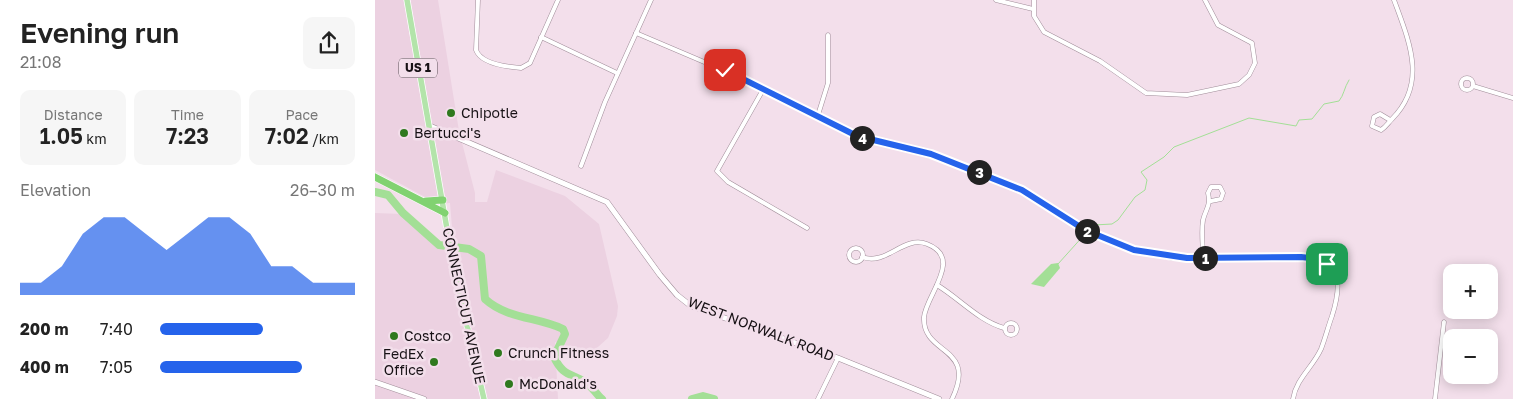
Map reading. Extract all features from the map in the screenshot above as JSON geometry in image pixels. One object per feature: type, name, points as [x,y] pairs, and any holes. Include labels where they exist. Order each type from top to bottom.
[{"type":"highway","points":[[375,177],[445,213]]},
{"type":"highway","points":[[413,197],[432,202],[443,200]]},
{"type":"main road","name":"US 1","points":[[406,0],[445,213]]},
{"type":"main road","name":"WEST NORWALK ROAD","points":[[429,126],[607,202],[660,276],[681,300],[711,314],[838,358],[939,399]]},
{"type":"main road","name":"CONNECTICUT AVENUE","points":[[445,213],[483,399]]},
{"type":"main road","points":[[375,382],[424,399]]},
{"type":"street","points":[[479,0],[477,50],[481,58],[513,67],[527,67],[558,0]]},
{"type":"street","points":[[581,166],[617,73],[651,0]]},
{"type":"street","points":[[996,0],[1033,9]]},
{"type":"street","points":[[1034,0],[1033,9],[1037,25],[1050,36],[1071,44],[1100,61],[1142,91],[1176,96],[1239,84],[1251,73],[1255,63],[1252,43],[1218,25],[1205,0]]},
{"type":"street","points":[[1390,120],[1381,114],[1377,115],[1374,117],[1372,126],[1381,130],[1405,104],[1412,84],[1412,52],[1394,0]]},
{"type":"street","points":[[636,33],[764,88],[864,139],[931,154],[1022,190],[1085,230],[1141,252],[1172,258],[1319,259],[1333,268],[1338,281],[1338,296],[1320,350],[1299,383],[1293,399]]},
{"type":"street","points":[[817,115],[827,83],[828,35]]},
{"type":"street","points":[[541,37],[617,73]]},
{"type":"street","points":[[1473,86],[1513,98]]},
{"type":"street","points":[[764,88],[717,171],[719,175],[735,186],[807,228]]},
{"type":"street","points":[[1203,258],[1202,231],[1204,218],[1211,201],[1209,189],[1213,186],[1220,187],[1223,193],[1221,199],[1211,201]]},
{"type":"street","points":[[862,257],[870,260],[880,259],[906,245],[918,242],[927,244],[935,249],[944,261],[943,272],[927,306],[925,328],[931,338],[955,360],[959,367],[959,378],[952,399]]},
{"type":"street","points":[[937,285],[961,300],[982,318],[1005,328]]},
{"type":"street","points":[[1435,399],[1445,322]]},
{"type":"street","points":[[817,399],[838,358]]},
{"type":"shaded area","points":[[375,0],[438,0],[459,131],[475,193],[475,202],[487,202],[496,170],[565,196],[599,224],[618,306],[617,316],[608,338],[589,355],[555,342],[558,399],[375,399],[375,213],[402,214],[434,243],[454,252],[450,203],[438,204],[375,170]]},
{"type":"shaded area","points":[[1058,263],[1060,268],[1044,287],[1031,284],[1051,264]]},
{"type":"waterway","points":[[1089,229],[1094,225],[1112,224],[1118,220],[1135,197],[1145,190],[1147,180],[1141,172],[1164,157],[1174,147],[1249,118],[1296,126],[1299,120],[1312,119],[1324,104],[1339,101],[1349,80]]},
{"type":"waterway","points":[[375,192],[388,195],[403,213],[439,245],[469,249],[481,256],[485,299],[494,306],[513,314],[563,329],[565,334],[554,357],[557,363],[564,371],[587,384],[602,399]]},
{"type":"waterway","points":[[1058,264],[1085,234]]},
{"type":"waterway","points":[[692,399],[703,396],[714,399]]},
{"type":"place","name":"Chipotle","points":[[451,113]]},
{"type":"place","name":"Bertucci's","points":[[404,133]]},
{"type":"place","name":"Costco","points":[[394,336]]},
{"type":"place","name":"Crunch Fitness","points":[[498,353]]},
{"type":"place","name":"FedEx Office","points":[[434,362]]},
{"type":"place","name":"McDonald's","points":[[509,384]]},
{"type":"route","points":[[725,70],[857,136],[874,142],[931,154],[1022,190],[1085,230],[1134,250],[1172,258],[1301,257],[1319,259],[1327,264]]}]
